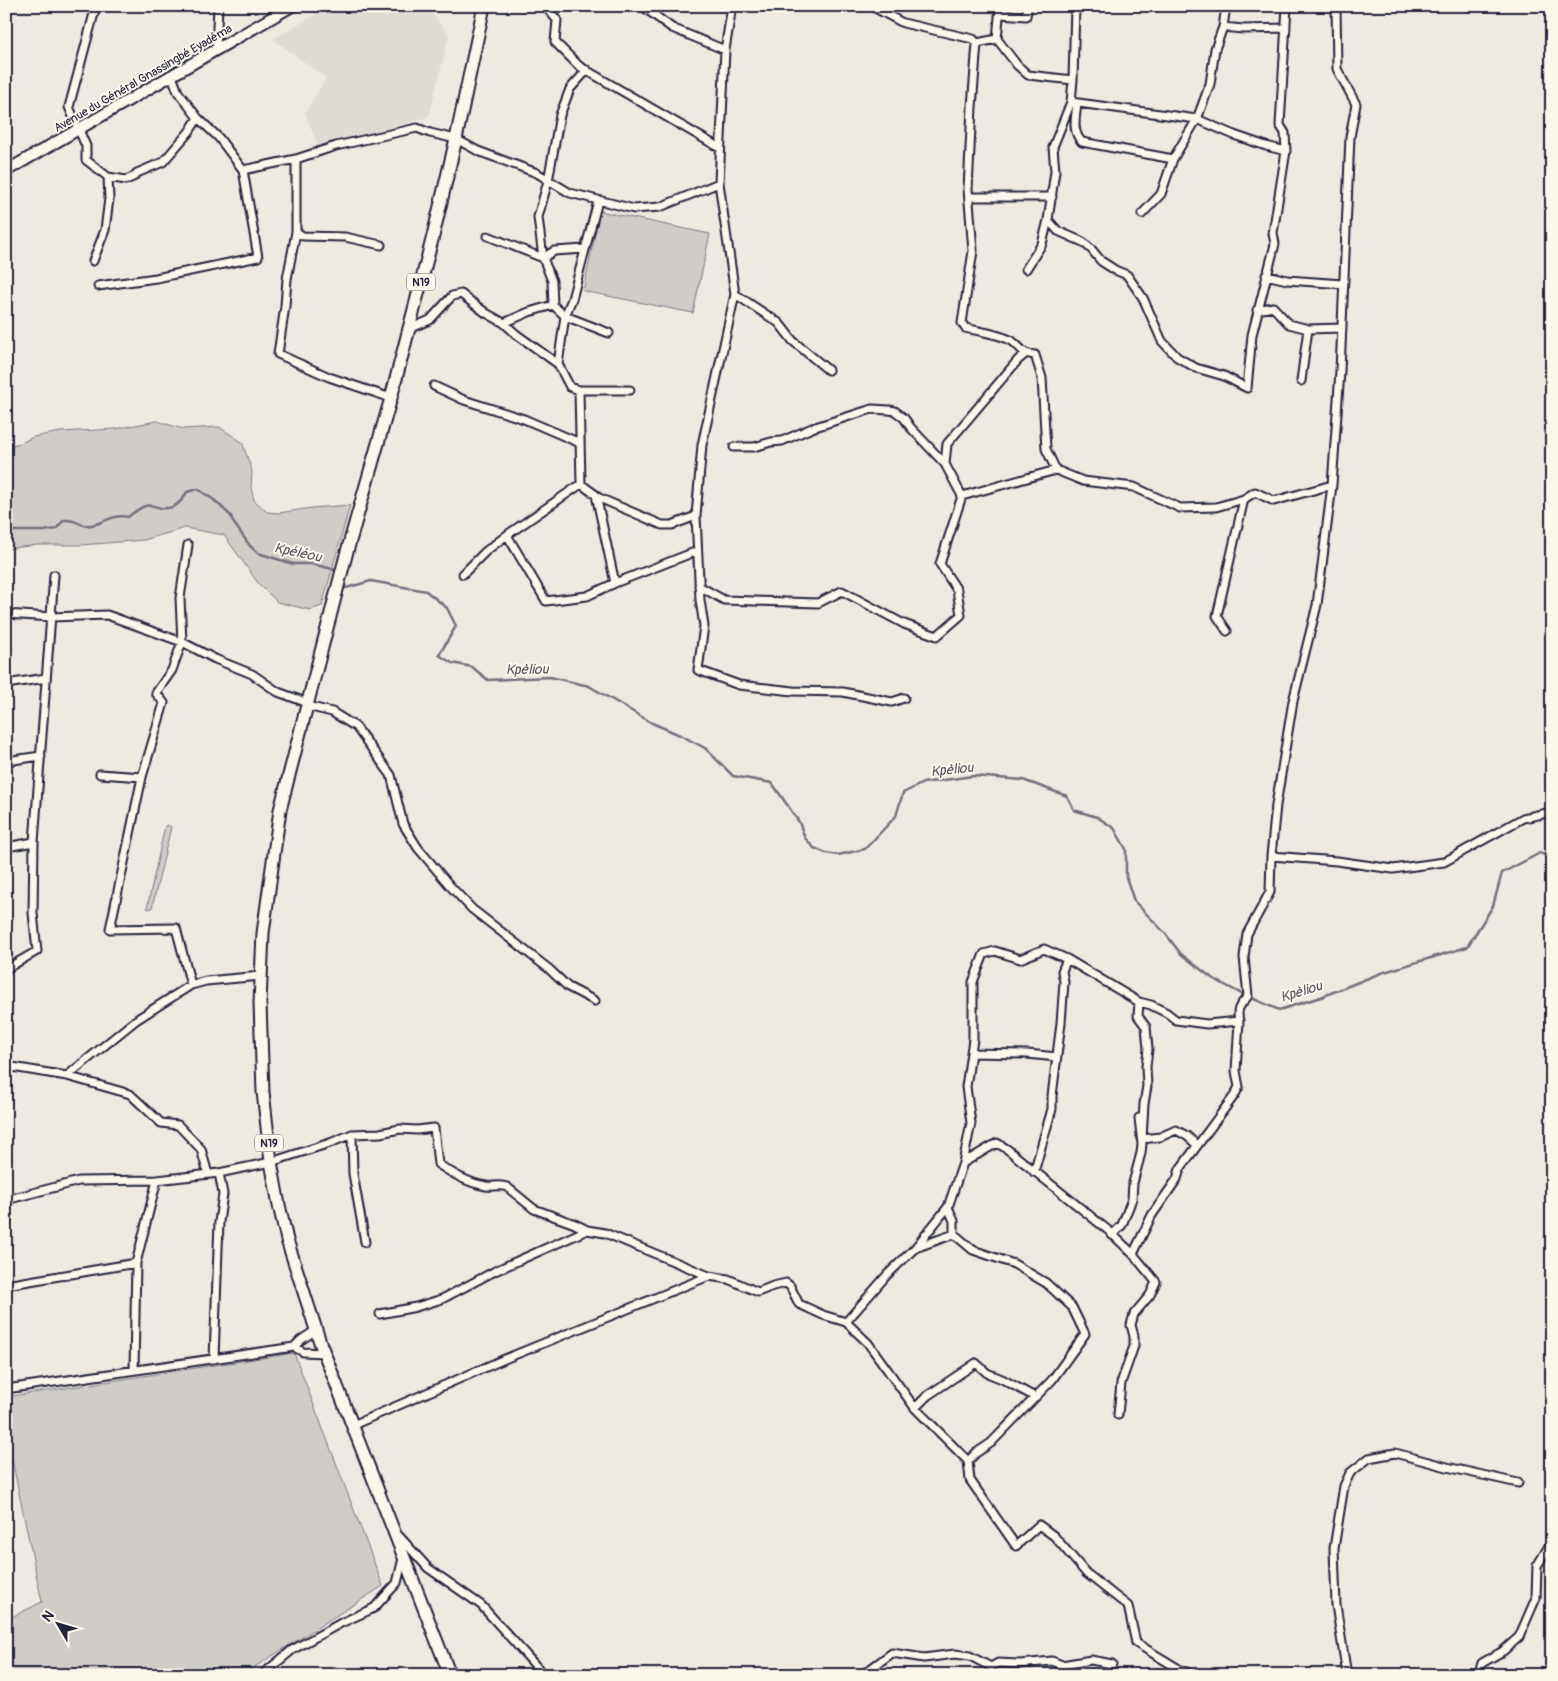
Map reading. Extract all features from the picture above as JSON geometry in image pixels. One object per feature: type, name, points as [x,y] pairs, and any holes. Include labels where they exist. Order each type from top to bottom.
[{"type":"main road","name":"Avenue du Général Gnassingbé Eyadéma","points":[[6,171],[292,6]]},
{"type":"main road","name":"N19","points":[[450,1675],[316,1330],[287,1240],[271,1162],[263,1092],[260,1002],[266,908],[280,810],[346,555],[391,398],[433,236],[456,140],[484,6]]},
{"type":"street","points":[[96,6],[69,107],[86,146],[86,160],[108,177],[126,180],[133,177],[137,172],[163,162],[189,132],[198,118]]},
{"type":"street","points":[[216,50],[218,6]]},
{"type":"street","points":[[545,6],[557,20],[554,42],[579,66],[720,148]]},
{"type":"street","points":[[642,6],[672,28],[725,50]]},
{"type":"street","points":[[732,6],[725,50],[719,183],[735,294],[702,445],[696,516],[699,586],[704,626],[698,670],[739,685],[793,691],[843,692],[892,702],[904,698]]},
{"type":"street","points":[[871,6],[903,23],[973,39],[977,43]]},
{"type":"street","points":[[1028,6],[1026,16],[1000,10],[997,38],[1017,65],[1028,74],[1073,80]]},
{"type":"street","points":[[1075,6],[1073,80],[1076,137],[1082,142],[1173,160]]},
{"type":"street","points":[[1142,214],[1161,194],[1173,160],[1197,120],[1210,84],[1215,49],[1223,27],[1226,6]]},
{"type":"street","points":[[1048,220],[1058,231],[1083,242],[1101,260],[1115,270],[1127,275],[1143,298],[1162,341],[1177,356],[1196,368],[1224,376],[1247,388],[1252,335],[1275,244],[1273,233],[1286,151],[1285,133],[1280,125],[1287,6]]},
{"type":"street","points":[[1133,1254],[1152,1215],[1177,1179],[1180,1169],[1234,1096],[1238,1087],[1236,1071],[1239,1021],[1237,1013],[1238,1008],[1248,996],[1244,957],[1247,934],[1270,892],[1276,805],[1293,702],[1317,604],[1332,485],[1342,328],[1350,137],[1356,104],[1337,68],[1336,6]]},
{"type":"street","points":[[1223,27],[1243,29],[1286,28]]},
{"type":"street","points":[[977,43],[997,38]]},
{"type":"street","points":[[977,43],[968,189],[973,251],[963,326],[964,328],[1011,341],[1025,354],[1035,355],[1042,378],[1046,449],[1056,470]]},
{"type":"street","points":[[587,70],[570,89],[560,115],[548,181],[538,217],[544,258],[552,281],[553,305],[565,316],[609,333]]},
{"type":"street","points":[[98,286],[156,278],[258,257],[243,170],[219,138],[198,118],[178,92],[172,76]]},
{"type":"street","points":[[1074,102],[1197,120],[1234,135],[1286,151]]},
{"type":"street","points":[[1026,269],[1042,244],[1052,197],[1053,146],[1074,102]]},
{"type":"street","points":[[243,170],[296,159],[336,146],[417,128],[456,140],[478,151],[537,173],[570,193],[634,209],[660,207],[719,183]]},
{"type":"street","points":[[296,159],[296,232],[287,280],[278,354],[329,377],[391,398]]},
{"type":"street","points":[[93,261],[105,230],[109,199],[108,177]]},
{"type":"street","points":[[970,197],[1052,197]]},
{"type":"street","points":[[558,364],[565,316],[572,299],[598,201]]},
{"type":"street","points":[[296,232],[303,236],[345,237],[381,245]]},
{"type":"street","points":[[488,236],[544,258]]},
{"type":"street","points":[[544,258],[554,251],[585,249]]},
{"type":"street","points":[[1266,275],[1287,280],[1343,284]]},
{"type":"street","points":[[408,329],[430,320],[452,296],[457,294],[463,295],[558,364],[570,387],[579,390],[630,390]]},
{"type":"street","points":[[735,294],[779,323],[792,341],[828,370]]},
{"type":"street","points":[[504,323],[529,312],[553,305]]},
{"type":"street","points":[[1257,310],[1273,307],[1289,324],[1308,330],[1342,328]]},
{"type":"street","points":[[1301,381],[1308,330]]},
{"type":"street","points":[[945,464],[947,444],[1025,354]]},
{"type":"street","points":[[434,386],[464,400],[524,419],[580,443]]},
{"type":"street","points":[[579,390],[581,484]]},
{"type":"street","points":[[699,586],[724,600],[818,604],[842,591],[904,624],[937,636],[962,615],[957,590],[940,564],[962,496],[945,464],[904,418],[894,411],[872,409],[812,428],[782,441],[754,447],[734,447]]},
{"type":"street","points":[[962,496],[1056,470],[1083,481],[1134,487],[1180,508],[1216,508],[1244,499],[1255,492],[1274,501],[1332,485]]},
{"type":"street","points":[[581,484],[596,495],[597,498],[614,584]]},
{"type":"street","points":[[463,574],[486,551],[581,484]]},
{"type":"street","points":[[597,498],[662,525],[672,525],[696,516]]},
{"type":"street","points":[[1227,631],[1217,616],[1244,499]]},
{"type":"street","points":[[507,535],[546,601],[586,596],[697,551]]},
{"type":"street","points":[[188,545],[180,598],[182,642],[172,670],[156,693],[164,703],[142,777],[110,930],[176,928],[191,985]]},
{"type":"street","points":[[6,969],[37,951],[32,913],[34,842],[54,574]]},
{"type":"street","points":[[6,614],[51,617],[107,616],[182,642],[215,659],[252,674],[278,692],[332,712],[356,727],[391,775],[403,824],[418,848],[472,909],[549,969],[568,987],[595,1001]]},
{"type":"street","points":[[6,684],[46,678]]},
{"type":"street","points":[[6,761],[41,756]]},
{"type":"street","points":[[100,774],[142,777]]},
{"type":"street","points":[[1271,856],[1393,869],[1444,862],[1523,818],[1552,812]]},
{"type":"street","points":[[6,847],[34,842]]},
{"type":"street","points":[[846,1322],[887,1275],[915,1248],[948,1207],[963,1163],[971,1123],[966,1087],[973,1039],[973,982],[984,954],[995,952],[1020,959],[1044,949],[1067,958],[1139,1002],[1151,1005],[1176,1020],[1207,1024],[1239,1021]]},
{"type":"street","points":[[1034,1172],[1052,1109],[1064,982],[1062,971],[1067,958]]},
{"type":"street","points":[[67,1076],[136,1020],[191,985],[206,981],[261,976]]},
{"type":"street","points":[[1112,1235],[1122,1225],[1132,1200],[1133,1183],[1141,1153],[1148,1049],[1146,1027],[1138,1016],[1139,1002]]},
{"type":"street","points":[[970,1053],[1027,1054],[1057,1057]]},
{"type":"street","points":[[6,1066],[67,1076],[130,1094],[160,1122],[178,1125],[201,1149],[208,1174]]},
{"type":"street","points":[[1139,1118],[1142,1139]]},
{"type":"street","points":[[6,1200],[79,1182],[157,1180],[219,1173],[271,1162],[330,1144],[352,1134],[434,1128],[438,1164],[467,1181],[481,1185],[506,1186],[534,1209],[587,1230],[605,1234],[709,1276],[728,1279],[758,1292],[773,1286],[786,1284],[790,1286],[799,1304],[823,1315],[846,1322],[868,1343],[915,1408],[968,1461],[970,1480],[1016,1546],[1039,1525],[1054,1536],[1086,1573],[1128,1606],[1136,1642],[1194,1675]]},
{"type":"street","points":[[1142,1139],[1160,1137],[1176,1130],[1187,1136],[1197,1145]]},
{"type":"street","points":[[352,1134],[353,1174],[365,1242]]},
{"type":"street","points":[[963,1163],[997,1143],[1007,1149],[1112,1235],[1133,1254],[1156,1282],[1150,1295],[1134,1314],[1131,1325],[1134,1346],[1121,1384],[1118,1415]]},
{"type":"street","points":[[214,1358],[216,1265],[223,1194],[219,1173]]},
{"type":"street","points":[[134,1370],[136,1263],[157,1180]]},
{"type":"street","points":[[948,1207],[954,1221],[954,1234],[973,1250],[1014,1264],[1046,1283],[1072,1307],[1086,1334],[1052,1380],[991,1443],[968,1461]]},
{"type":"street","points":[[380,1314],[416,1307],[442,1299],[495,1271],[587,1230]]},
{"type":"street","points":[[915,1248],[954,1234]]},
{"type":"street","points":[[6,1285],[136,1263]]},
{"type":"street","points":[[353,1425],[507,1358],[709,1276]]},
{"type":"street","points":[[6,1389],[32,1387],[294,1347],[316,1330]]},
{"type":"street","points":[[294,1347],[303,1352],[325,1353]]},
{"type":"street","points":[[915,1408],[927,1396],[976,1362],[987,1373],[1035,1397]]},
{"type":"street","points":[[1347,1675],[1336,1605],[1334,1548],[1344,1486],[1354,1468],[1369,1458],[1395,1453],[1518,1483]]},
{"type":"street","points":[[395,1532],[428,1568],[481,1605],[544,1675]]},
{"type":"street","points":[[1478,1675],[1482,1663],[1503,1651],[1519,1637],[1536,1598],[1537,1566],[1552,1541]]},
{"type":"street","points":[[262,1675],[292,1650],[374,1608],[398,1583],[404,1555]]},
{"type":"street","points":[[862,1675],[892,1653],[924,1658],[955,1654],[970,1656],[991,1667],[998,1663],[1020,1664],[1052,1661],[1062,1665],[1091,1660],[1112,1664]]},
{"type":"shaded area","points":[[330,6],[426,6],[449,35],[428,117],[324,147],[318,145],[305,113],[326,78],[273,39]]},
{"type":"shaded area","points":[[600,211],[710,234],[693,313],[583,291]]},
{"type":"shaded area","points":[[157,421],[183,429],[219,427],[242,442],[252,471],[251,488],[254,500],[267,512],[279,513],[350,505],[322,606],[310,610],[277,602],[258,583],[224,535],[185,528],[144,540],[81,545],[37,545],[6,549],[6,446],[21,443],[33,437],[61,432],[115,429]]},
{"type":"shaded area","points":[[165,826],[171,827],[152,908],[148,909]]},
{"type":"shaded area","points":[[294,1353],[383,1586],[242,1675],[6,1675],[6,1620],[42,1602],[6,1431],[6,1397]]},
{"type":"waterway","name":"Kpéléou","points":[[6,531],[44,531],[56,529],[64,520],[84,525],[95,524],[116,517],[128,517],[138,509],[150,505],[170,508],[180,502],[187,492],[198,489],[214,500],[231,516],[233,522],[250,546],[258,553],[293,564],[311,564],[333,569],[337,574]]},
{"type":"waterway","name":"Kpèliou","points":[[343,582],[346,588],[371,581],[426,591],[447,608],[456,626],[439,655],[452,663],[472,667],[488,680],[550,677],[589,686],[652,723],[705,748],[733,776],[772,783],[799,822],[805,838],[814,848],[826,853],[838,855],[865,849],[896,816],[903,793],[923,783],[973,776],[1023,780],[1067,796],[1074,810],[1097,817],[1114,828],[1126,849],[1126,877],[1134,901],[1165,933],[1181,954],[1212,978],[1279,1010],[1321,997],[1381,973],[1467,947],[1493,906],[1502,873],[1540,853],[1552,859]]}]
